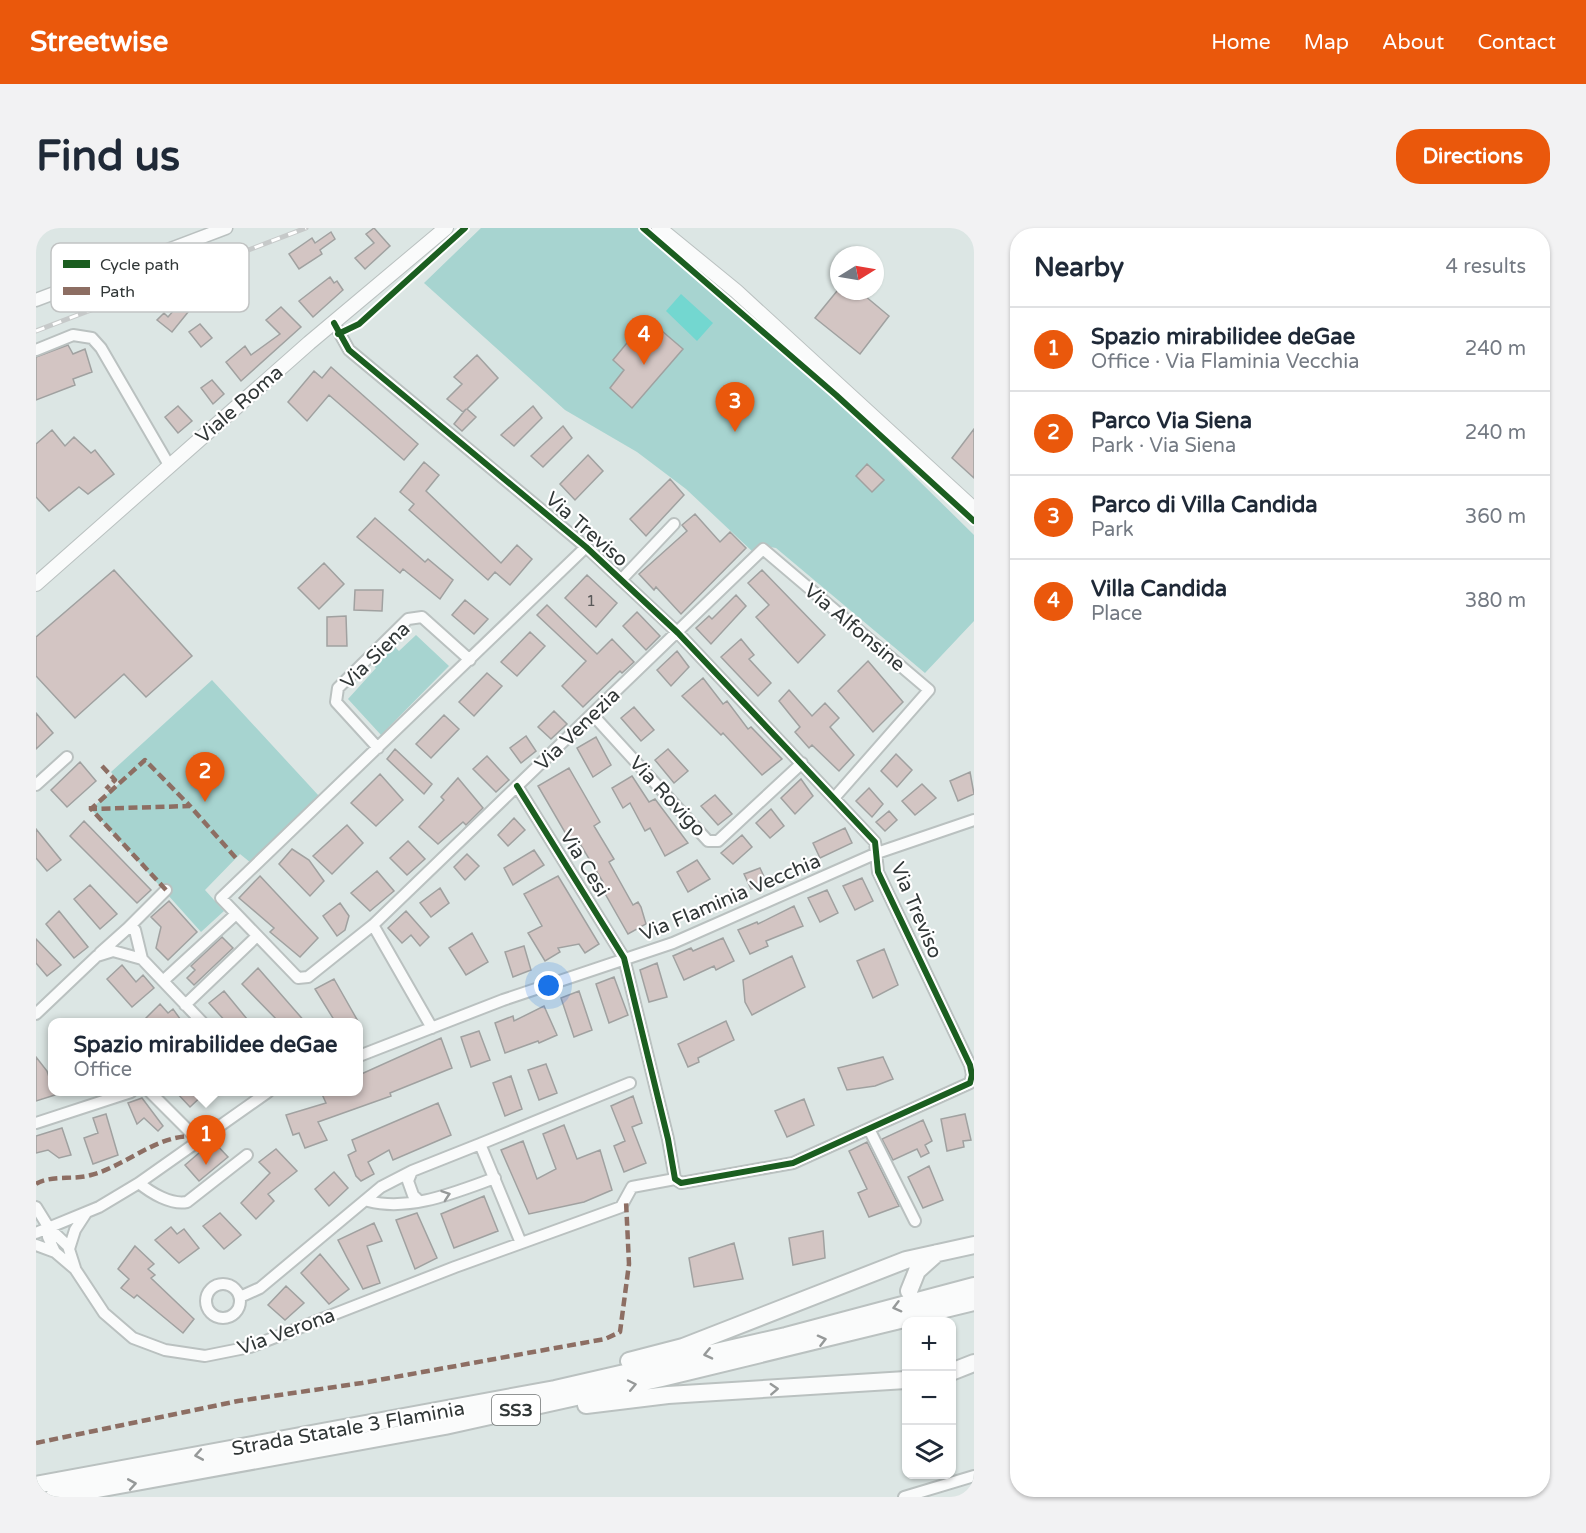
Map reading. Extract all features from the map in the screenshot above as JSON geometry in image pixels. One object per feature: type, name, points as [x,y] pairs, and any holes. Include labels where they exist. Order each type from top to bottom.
[{"type":"highway","points":[[444,1418],[504,1390],[683,1347],[912,1258],[974,1245]]},
{"type":"highway","points":[[909,1291],[917,1271],[938,1252]]},
{"type":"highway","name":"Strada Statale 3 Flaminia","points":[[36,1485],[444,1418],[555,1389],[786,1336],[974,1286]]},
{"type":"highway","name":"Strada Statale 3 Flaminia","points":[[53,1497],[444,1418],[673,1376],[974,1302]]},
{"type":"highway","points":[[956,1363],[974,1362]]},
{"type":"highway","points":[[953,1371],[974,1362]]},
{"type":"highway","points":[[444,1418],[646,1397],[902,1380]]},
{"type":"main road","name":"Viale Roma","points":[[36,584],[169,465],[446,228]]},
{"type":"main road","points":[[659,228],[736,291],[974,508]]},
{"type":"street","points":[[186,243],[226,228]]},
{"type":"street","points":[[36,300],[51,294]]},
{"type":"street","name":"Via Treviso","points":[[334,323],[350,350],[586,548],[678,633],[875,842],[878,872],[970,1065],[972,1074],[970,1083],[793,1163],[681,1183],[675,1179]]},
{"type":"street","points":[[36,350],[73,335],[92,338],[169,465]]},
{"type":"street","name":"Via Treviso","points":[[621,580],[674,524]]},
{"type":"street","points":[[163,981],[236,914],[221,898],[586,548]]},
{"type":"street","name":"Via Alfonsine","points":[[678,633],[763,549],[929,690],[835,797]]},
{"type":"street","name":"Via Siena","points":[[378,748],[336,702],[338,688],[408,619],[422,618],[470,660]]},
{"type":"street","name":"Via Venezia","points":[[236,914],[298,978],[308,977],[374,925],[678,633]]},
{"type":"street","name":"Via Rovigo","points":[[592,714],[708,841],[718,841],[802,763]]},
{"type":"street","points":[[36,785],[67,757]]},
{"type":"street","name":"Via Cesi","points":[[518,786],[624,958]]},
{"type":"street","name":"Via Flaminia Vecchia","points":[[363,1054],[503,1000],[673,943],[877,853],[974,820]]},
{"type":"street","name":"Via Flaminia Vecchia","points":[[962,824],[974,825]]},
{"type":"street","points":[[36,1014],[166,891]]},
{"type":"street","points":[[374,925],[432,1028]]},
{"type":"street","points":[[128,928],[135,930],[138,936],[142,958],[197,1018]]},
{"type":"street","points":[[185,1005],[256,937]]},
{"type":"street","points":[[97,956],[112,951],[142,958]]},
{"type":"street","points":[[624,958],[668,1139],[675,1179]]},
{"type":"street","points":[[240,1297],[260,1288],[368,1201],[381,1187],[412,1171],[630,1083]]},
{"type":"street","points":[[36,1122],[118,1096]]},
{"type":"street","points":[[154,1096],[198,1140]]},
{"type":"street","points":[[36,1233],[86,1213],[139,1183],[261,1096]]},
{"type":"street","points":[[869,1129],[915,1221]]},
{"type":"street","points":[[480,1144],[521,1243]]},
{"type":"street","points":[[139,1183],[148,1191],[179,1203],[187,1202],[247,1155]]},
{"type":"street","points":[[412,1171],[408,1180],[413,1195],[419,1201]]},
{"type":"street","points":[[368,1201],[377,1203],[419,1201],[440,1197],[495,1178]]},
{"type":"street","name":"Via Verona","points":[[36,1245],[55,1252],[75,1269],[104,1313],[133,1338],[165,1350],[204,1356],[250,1347],[621,1207],[632,1187],[675,1179]]},
{"type":"street","points":[[36,1207],[49,1228],[48,1237],[55,1252]]},
{"type":"street","points":[[69,1249],[75,1230],[86,1213]]},
{"type":"street","name":"Via Verona","points":[[49,1228],[59,1235],[69,1249],[75,1269]]},
{"type":"street","points":[[904,1497],[974,1476]]},
{"type":"shaded area","points":[[481,228],[639,228],[848,411],[974,535],[974,621],[925,673],[776,548],[764,546],[754,553],[686,489],[637,452],[565,410],[424,283]]},
{"type":"shaded area","points":[[416,635],[449,666],[381,735],[348,699],[376,668],[369,662],[390,642],[399,651]]},
{"type":"shaded area","points":[[212,680],[319,796],[251,863],[240,854],[205,890],[224,911],[201,932],[91,809],[120,783],[111,772]]},
{"type":"water","points":[[681,294],[713,323],[697,341],[666,311]]},
{"type":"building","points":[[374,228],[390,246],[365,269],[355,258],[374,243],[366,234]]},
{"type":"building","points":[[331,232],[335,239],[320,250],[322,254],[299,269],[289,254],[312,238],[315,243]]},
{"type":"building","points":[[330,277],[334,283],[337,281],[343,290],[313,317],[299,301]]},
{"type":"building","points":[[830,300],[870,300],[889,316],[860,354],[815,318]]},
{"type":"building","points":[[281,307],[301,327],[241,381],[226,362],[245,346],[251,355],[280,334],[266,320]]},
{"type":"building","points":[[172,312],[188,312],[172,332],[157,320],[164,313],[168,317]]},
{"type":"building","points":[[200,324],[212,338],[201,347],[189,332]]},
{"type":"building","points":[[662,331],[683,349],[632,408],[610,388],[624,370],[613,360],[631,338],[643,349]]},
{"type":"building","points":[[68,345],[73,354],[85,349],[92,372],[73,379],[75,385],[36,400],[36,357]]},
{"type":"building","points":[[477,355],[498,378],[467,409],[476,417],[462,431],[454,424],[466,409],[463,412],[447,399],[462,384],[454,377]]},
{"type":"building","points":[[331,367],[418,444],[404,460],[329,395],[307,421],[288,402],[314,371],[322,378]]},
{"type":"building","points":[[212,380],[224,394],[213,404],[201,388]]},
{"type":"building","points":[[178,406],[192,421],[178,433],[165,417]]},
{"type":"building","points":[[533,406],[542,418],[514,446],[501,435]]},
{"type":"building","points":[[563,426],[572,438],[543,467],[531,456]]},
{"type":"building","points":[[974,429],[974,478],[952,458]]},
{"type":"building","points":[[52,430],[65,446],[74,437],[91,453],[95,450],[114,474],[88,494],[79,487],[49,511],[36,497],[36,444]]},
{"type":"building","points":[[588,455],[603,471],[575,500],[560,484]]},
{"type":"building","points":[[424,462],[439,475],[426,491],[501,563],[517,545],[532,559],[510,585],[495,572],[488,580],[409,510],[414,504],[400,492]]},
{"type":"building","points":[[867,464],[884,480],[872,492],[856,476]]},
{"type":"building","points":[[670,479],[684,495],[646,536],[630,519]]},
{"type":"building","points":[[695,514],[720,542],[730,532],[746,548],[681,614],[656,587],[654,590],[639,574],[687,531],[682,525]]},
{"type":"building","points":[[375,518],[425,562],[428,559],[453,580],[440,599],[403,569],[400,573],[357,537]]},
{"type":"building","points":[[324,563],[344,584],[319,609],[298,588]]},
{"type":"building","points":[[114,570],[192,656],[146,697],[124,674],[75,718],[36,676],[36,637]]},
{"type":"building","points":[[762,570],[825,635],[798,663],[756,617],[769,605],[748,583]]},
{"type":"building","points":[[587,575],[617,603],[596,627],[565,598]]},
{"type":"building","points":[[355,590],[383,590],[382,611],[354,610]]},
{"type":"building","points":[[736,595],[746,606],[711,644],[696,628],[709,616],[712,619]]},
{"type":"building","points":[[465,600],[488,619],[474,634],[452,615]]},
{"type":"building","points":[[547,605],[597,654],[612,639],[634,662],[622,673],[620,671],[583,707],[562,686],[586,661],[537,615]]},
{"type":"building","points":[[637,612],[660,636],[646,650],[623,626]]},
{"type":"building","points":[[346,616],[347,646],[327,646],[327,617]]},
{"type":"building","points":[[530,632],[545,646],[517,676],[501,662]]},
{"type":"building","points":[[741,639],[754,655],[749,659],[771,683],[758,696],[721,657]]},
{"type":"building","points":[[677,651],[689,667],[671,686],[657,670]]},
{"type":"building","points":[[868,661],[903,702],[873,732],[838,691]]},
{"type":"building","points":[[487,673],[502,686],[474,716],[459,702]]},
{"type":"building","points":[[703,678],[723,704],[727,701],[748,729],[751,727],[782,759],[762,775],[723,733],[721,735],[682,696]]},
{"type":"building","points":[[789,690],[812,716],[825,703],[839,718],[830,727],[854,755],[839,771],[812,745],[809,748],[795,732],[800,727],[779,701]]},
{"type":"building","points":[[634,707],[654,730],[641,741],[621,718]]},
{"type":"building","points":[[554,711],[567,724],[551,739],[538,727]]},
{"type":"building","points":[[36,713],[53,733],[36,749]]},
{"type":"building","points":[[444,715],[459,729],[431,758],[416,744]]},
{"type":"building","points":[[526,736],[536,751],[521,763],[510,748]]},
{"type":"building","points":[[596,737],[611,765],[593,777],[577,748]]},
{"type":"building","points":[[395,749],[432,784],[424,794],[387,759]]},
{"type":"building","points":[[668,749],[688,771],[674,783],[655,760]]},
{"type":"building","points":[[896,754],[912,770],[897,787],[881,771]]},
{"type":"building","points":[[487,756],[509,780],[496,792],[473,769]]},
{"type":"building","points":[[80,762],[96,781],[67,807],[51,790]]},
{"type":"building","points":[[569,768],[600,822],[594,826],[614,859],[609,862],[633,905],[638,902],[641,907],[646,924],[628,934],[599,883],[603,882],[576,837],[570,841],[538,786]]},
{"type":"building","points":[[970,772],[974,794],[958,801],[950,781]]},
{"type":"building","points":[[380,774],[403,800],[376,826],[351,803]]},
{"type":"building","points":[[632,776],[649,802],[655,799],[688,843],[665,856],[650,828],[645,831],[630,803],[623,808],[612,788]]},
{"type":"building","points":[[458,778],[483,808],[466,825],[463,822],[438,844],[419,827],[444,800],[441,797]]},
{"type":"building","points":[[801,779],[813,796],[795,814],[781,798]]},
{"type":"building","points":[[922,784],[936,798],[915,815],[902,801]]},
{"type":"building","points":[[869,788],[883,804],[872,817],[856,801]]},
{"type":"building","points":[[715,795],[732,814],[718,825],[701,806]]},
{"type":"building","points":[[771,809],[784,826],[770,838],[756,823]]},
{"type":"building","points":[[889,811],[897,820],[885,831],[876,822]]},
{"type":"building","points":[[514,818],[525,830],[508,846],[498,835]]},
{"type":"building","points":[[84,821],[151,890],[137,903],[70,836]]},
{"type":"building","points":[[347,825],[363,843],[332,874],[313,856]]},
{"type":"building","points":[[845,828],[852,843],[820,858],[813,843]]},
{"type":"building","points":[[36,829],[61,860],[47,871],[36,858]]},
{"type":"building","points":[[742,835],[752,847],[733,864],[721,853]]},
{"type":"building","points":[[408,841],[425,859],[407,875],[390,858]]},
{"type":"building","points":[[292,849],[309,860],[324,881],[310,896],[279,864]]},
{"type":"building","points":[[534,850],[544,865],[513,885],[504,868]]},
{"type":"building","points":[[467,854],[479,866],[465,880],[454,867]]},
{"type":"building","points":[[697,860],[710,879],[688,892],[677,872]]},
{"type":"building","points":[[760,868],[767,883],[751,889],[744,874]]},
{"type":"building","points":[[377,871],[394,891],[370,911],[351,893]]},
{"type":"building","points":[[260,876],[318,938],[300,957],[270,932],[274,928],[239,898]]},
{"type":"building","points":[[558,876],[599,944],[585,953],[579,944],[558,948],[560,952],[545,961],[528,933],[542,926],[524,894]]},
{"type":"building","points":[[862,878],[873,901],[855,910],[843,886]]},
{"type":"building","points":[[90,885],[117,914],[100,929],[74,899]]},
{"type":"building","points":[[440,888],[449,903],[431,917],[420,903]]},
{"type":"building","points":[[827,890],[838,913],[820,922],[808,898]]},
{"type":"building","points":[[169,901],[197,932],[168,960],[156,948],[161,927],[151,917]]},
{"type":"building","points":[[340,903],[349,916],[345,930],[337,936],[323,916]]},
{"type":"building","points":[[794,906],[803,926],[766,941],[768,946],[750,954],[738,930],[757,922],[758,924]]},
{"type":"building","points":[[59,911],[88,947],[74,958],[46,924]]},
{"type":"building","points":[[406,911],[429,937],[420,946],[411,935],[402,943],[388,928]]},
{"type":"building","points":[[472,933],[488,962],[466,975],[449,948]]},
{"type":"building","points":[[222,937],[233,948],[194,985],[187,978],[195,970],[191,966]]},
{"type":"building","points":[[723,938],[734,961],[716,970],[714,966],[684,980],[673,956],[691,948],[693,951]]},
{"type":"building","points":[[36,939],[61,965],[47,976],[36,963]]},
{"type":"building","points":[[524,946],[531,970],[513,977],[505,952]]},
{"type":"building","points":[[884,949],[898,985],[873,998],[857,961]]},
{"type":"building","points":[[792,956],[805,987],[752,1015],[745,1002],[743,980]]},
{"type":"building","points":[[657,963],[667,997],[649,1002],[640,970]]},
{"type":"building","points":[[122,965],[136,982],[143,975],[154,988],[132,1007],[107,979]]},
{"type":"building","points":[[258,968],[302,1018],[275,1018],[242,984]]},
{"type":"building","points":[[614,977],[628,1015],[609,1023],[596,984]]},
{"type":"building","points":[[334,979],[356,1018],[333,1018],[315,989]]},
{"type":"building","points":[[224,991],[246,1018],[222,1018],[209,1003]]},
{"type":"building","points":[[579,991],[592,1030],[574,1037],[561,998]]},
{"type":"building","points":[[160,1004],[168,1013],[173,1009],[179,1018],[146,1018]]},
{"type":"building","points":[[544,1006],[557,1035],[505,1053],[495,1023],[513,1016],[514,1021]]},
{"type":"building","points":[[726,1021],[734,1040],[698,1058],[699,1062],[688,1067],[678,1044]]},
{"type":"building","points":[[479,1031],[490,1060],[471,1067],[461,1037]]},
{"type":"building","points":[[441,1038],[452,1068],[390,1093],[391,1096],[318,1122],[327,1140],[305,1148],[299,1133],[293,1135],[286,1115],[326,1103],[323,1096],[363,1096],[363,1073]]},
{"type":"building","points":[[36,1057],[47,1071],[48,1096],[52,1096],[36,1101]]},
{"type":"building","points":[[883,1057],[893,1079],[875,1086],[847,1090],[838,1068]]},
{"type":"building","points":[[546,1064],[557,1093],[539,1100],[528,1070]]},
{"type":"building","points":[[511,1076],[522,1109],[505,1116],[493,1083]]},
{"type":"building","points":[[180,1096],[202,1096],[190,1107]]},
{"type":"building","points":[[633,1096],[642,1123],[632,1127],[646,1163],[624,1172],[614,1146],[625,1141],[611,1106]]},
{"type":"building","points":[[142,1098],[163,1126],[158,1131],[144,1118],[137,1124],[128,1103]]},
{"type":"building","points":[[804,1099],[814,1125],[787,1137],[775,1111]]},
{"type":"building","points":[[438,1103],[451,1135],[393,1160],[389,1150],[368,1162],[374,1174],[361,1181],[356,1176],[348,1155],[356,1151],[352,1140]]},
{"type":"building","points":[[106,1114],[118,1155],[93,1164],[84,1138],[98,1133],[93,1118]]},
{"type":"building","points":[[965,1114],[971,1140],[963,1141],[964,1147],[947,1151],[941,1119]]},
{"type":"building","points":[[923,1120],[932,1141],[925,1145],[929,1153],[921,1157],[917,1149],[893,1160],[882,1139]]},
{"type":"building","points":[[564,1125],[577,1159],[600,1150],[612,1190],[584,1202],[529,1214],[501,1150],[523,1141],[537,1179],[556,1169],[543,1134]]},
{"type":"building","points":[[62,1128],[71,1155],[59,1158],[48,1150],[36,1153],[36,1136]]},
{"type":"building","points":[[213,1141],[228,1157],[199,1181],[185,1165]]},
{"type":"building","points":[[867,1142],[899,1206],[869,1217],[858,1193],[867,1189],[849,1151]]},
{"type":"building","points":[[276,1149],[297,1171],[268,1194],[274,1201],[256,1219],[241,1203],[270,1173],[259,1162]]},
{"type":"building","points":[[929,1166],[943,1200],[923,1208],[908,1177]]},
{"type":"building","points":[[334,1172],[348,1188],[329,1206],[315,1189]]},
{"type":"building","points":[[484,1196],[498,1231],[454,1248],[441,1214]]},
{"type":"building","points":[[220,1213],[241,1235],[224,1249],[203,1226]]},
{"type":"building","points":[[417,1213],[437,1258],[415,1269],[396,1220]]},
{"type":"building","points":[[374,1223],[382,1241],[367,1246],[380,1283],[363,1289],[338,1240]]},
{"type":"building","points":[[171,1227],[177,1234],[184,1229],[199,1248],[179,1263],[155,1240]]},
{"type":"building","points":[[823,1231],[825,1258],[793,1265],[789,1238]]},
{"type":"building","points":[[734,1243],[743,1279],[694,1287],[689,1258]]},
{"type":"building","points":[[135,1246],[154,1264],[148,1269],[155,1275],[151,1278],[194,1319],[183,1333],[137,1295],[134,1298],[121,1288],[129,1279],[118,1269]]},
{"type":"building","points":[[320,1254],[349,1289],[329,1304],[301,1273]]},
{"type":"building","points":[[286,1286],[304,1303],[285,1320],[268,1305]]},
{"type":"railway","points":[[249,250],[306,228]]},
{"type":"railway","points":[[36,331],[86,312]]},
{"type":"marked path","points":[[166,890],[91,809],[145,760],[190,806]]},
{"type":"marked path","points":[[102,766],[115,780],[106,789]]},
{"type":"marked path","points":[[91,806],[91,809],[190,806],[236,858]]},
{"type":"marked path","points":[[36,1184],[41,1181],[91,1175],[104,1171],[167,1140],[194,1136]]},
{"type":"marked path","points":[[36,1443],[238,1401],[362,1383],[605,1339],[620,1332],[629,1264],[626,1201]]},
{"type":"cycle path","points":[[338,334],[359,324],[465,228]]},
{"type":"cycle path","points":[[643,228],[836,395],[974,521]]},
{"type":"cycle path","points":[[334,323],[349,350],[586,547],[678,633],[875,842],[878,872],[970,1065],[972,1075],[970,1083],[793,1163],[681,1183],[675,1179],[668,1139],[624,958],[517,786]]},
{"type":"place","name":"Villa Candida","points":[[644,365]]},
{"type":"place","name":"Parco di Villa Candida","points":[[735,432]]},
{"type":"place","name":"Parco Via Siena","points":[[205,802]]},
{"type":"place","name":"Spazio mirabilidee deGae","points":[[206,1165]]}]
